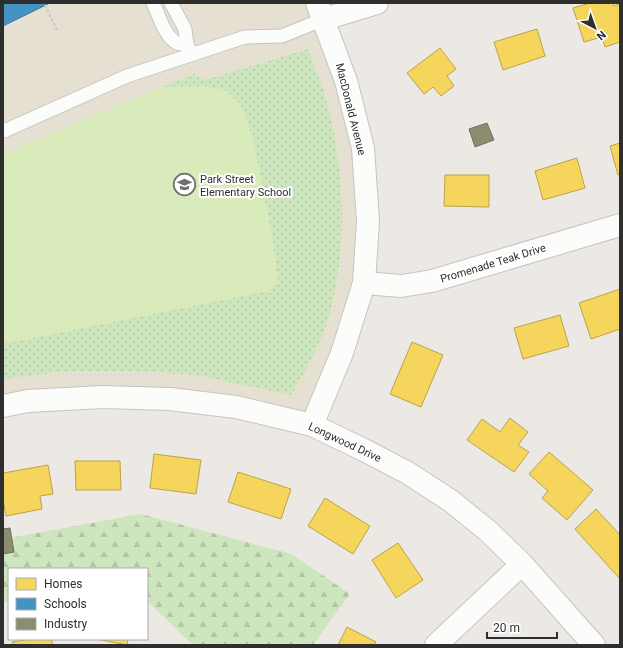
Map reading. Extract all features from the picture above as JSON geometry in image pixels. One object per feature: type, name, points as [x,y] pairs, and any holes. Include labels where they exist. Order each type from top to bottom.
[{"type":"street","points":[[321,11],[377,3]]},
{"type":"street","name":"MacDonald Avenue","points":[[312,425],[342,353],[364,283],[368,221],[363,148],[346,81],[321,11]]},
{"type":"street","name":"Promenade Teak Drive","points":[[364,283],[401,286],[432,281],[620,225]]},
{"type":"street","name":"Longwood Drive","points":[[3,406],[28,401],[103,397],[170,399],[236,407],[312,425],[408,473],[451,501],[488,531],[522,564],[594,645]]},
{"type":"street","points":[[436,645],[522,564]]},
{"type":"lane","points":[[153,3],[163,26],[170,36],[189,50]]},
{"type":"lane","points":[[171,3],[185,29],[189,50]]},
{"type":"lane","points":[[3,129],[4,131],[189,50],[245,37],[282,36],[321,11]]},
{"type":"path","points":[[45,5],[57,30]]},
{"type":"shaded area","name":"Park Street Elementary School","points":[[3,3],[317,3],[363,148],[364,283],[312,425],[236,407],[3,406]]},
{"type":"green space","name":"Park Street Elementary School","points":[[308,49],[326,100],[337,153],[342,208],[341,236],[335,290],[326,326],[308,366],[291,395],[196,375],[136,371],[68,371],[3,379],[3,154],[194,74],[205,80]]},
{"type":"green space","points":[[205,86],[226,90],[241,105],[253,137],[273,241],[278,282],[269,291],[3,343],[3,154],[162,87]]},
{"type":"green space","points":[[141,514],[292,554],[350,594],[313,645],[193,645],[148,602],[148,568],[8,568],[8,602],[3,602],[3,539]]},
{"type":"building: Homes","points":[[590,3],[613,3],[614,6],[620,4],[620,42],[605,47],[602,37],[584,42],[573,8]]},
{"type":"building: Homes","points":[[537,29],[545,56],[503,70],[494,42]]},
{"type":"building: Homes","points":[[440,48],[456,69],[447,76],[454,86],[441,96],[433,87],[424,94],[407,73]]},
{"type":"building: Homes","points":[[620,143],[620,174],[618,175],[610,146]]},
{"type":"building: Homes","points":[[577,158],[585,188],[543,200],[535,171]]},
{"type":"building: Homes","points":[[445,175],[489,175],[489,207],[444,206]]},
{"type":"building: Homes","points":[[620,289],[620,329],[591,339],[579,303]]},
{"type":"building: Homes","points":[[560,315],[569,346],[523,359],[514,328]]},
{"type":"building: Homes","points":[[412,342],[443,355],[421,407],[390,394]]},
{"type":"building: Homes","points":[[510,418],[528,432],[518,445],[529,452],[514,472],[467,440],[482,419],[500,432]]},
{"type":"building: Homes","points":[[549,452],[593,490],[567,520],[542,498],[548,491],[529,474]]},
{"type":"building: Homes","points":[[154,454],[201,460],[196,494],[150,488]]},
{"type":"building: Homes","points":[[75,461],[120,461],[121,490],[76,490]]},
{"type":"building: Homes","points":[[48,465],[53,494],[40,496],[42,509],[6,516],[3,499],[3,473]]},
{"type":"building: Homes","points":[[238,472],[291,489],[281,519],[228,502]]},
{"type":"building: Homes","points":[[325,498],[370,526],[353,554],[308,526]]},
{"type":"building: Homes","points":[[596,509],[620,535],[619,578],[575,529]]},
{"type":"building: Homes","points":[[398,543],[423,580],[396,598],[372,560]]},
{"type":"building: Homes","points":[[347,627],[376,642],[374,645],[338,645]]},
{"type":"building: Homes","points":[[25,640],[51,640],[53,645],[13,645],[12,642]]},
{"type":"building: Homes","points":[[101,640],[128,640],[127,645]]},
{"type":"building: Schools","points":[[3,3],[50,3],[3,26]]},
{"type":"building: Industry","points":[[487,123],[494,140],[475,147],[469,129]]},
{"type":"building: Industry","points":[[10,528],[14,552],[3,554],[3,529]]},
{"type":"place","name":"Park Street Elementary School","points":[[184,185]]}]
